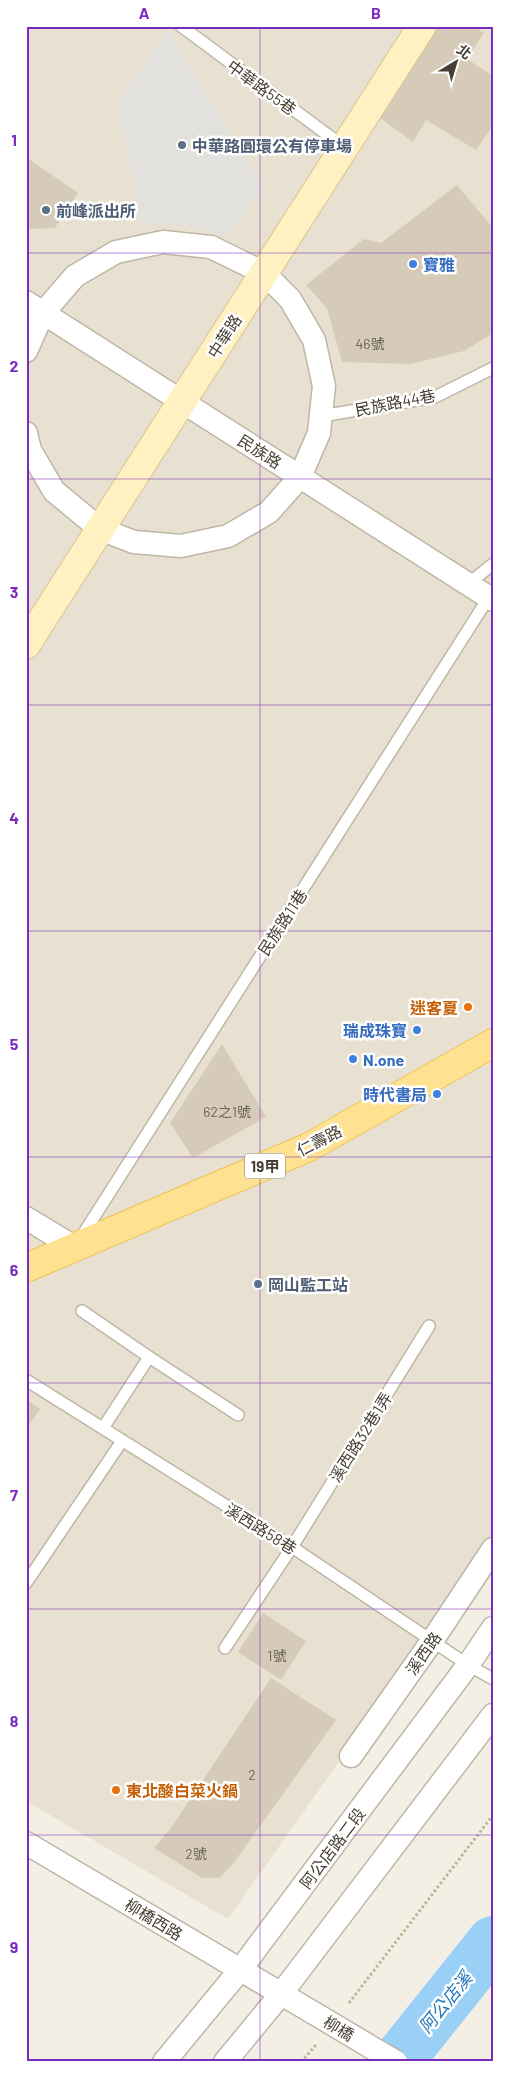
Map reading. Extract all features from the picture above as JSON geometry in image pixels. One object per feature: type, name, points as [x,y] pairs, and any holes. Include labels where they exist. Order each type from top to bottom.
[{"type":"main road","name":"中華路","points":[[27,644],[422,26]]},
{"type":"main road","name":"仁壽路","points":[[26,1268],[309,1147],[493,1043]]},
{"type":"street","points":[[26,351],[34,307],[75,276],[116,252],[163,242],[211,247],[264,273],[290,299],[314,340],[324,386],[320,433],[300,477],[269,512],[228,536],[181,546],[134,542],[100,529],[54,491],[30,450],[26,433]]},
{"type":"street","name":"民族路","points":[[34,307],[491,598]]},
{"type":"street","points":[[26,1218],[74,1247]]},
{"type":"street","name":"溪西路","points":[[351,1756],[432,1641],[493,1549]]},
{"type":"street","name":"阿公店路二段","points":[[164,2062],[240,1970],[468,1665],[493,1628]]},
{"type":"street","points":[[225,2062],[281,1994],[493,1715]]},
{"type":"street","name":"柳橋西路","points":[[26,1843],[281,1994]]},
{"type":"street","name":"柳橋","points":[[281,1994],[396,2062]]},
{"type":"lane","name":"中華路55巷","points":[[181,26],[344,147]]},
{"type":"lane","name":"民族路44巷","points":[[321,416],[434,397],[493,368]]},
{"type":"lane","points":[[468,584],[493,564]]},
{"type":"lane","name":"民族路11巷","points":[[74,1247],[491,598]]},
{"type":"lane","points":[[82,1312],[238,1415]]},
{"type":"lane","name":"溪西路32巷1弄","points":[[225,1648],[292,1547],[429,1326]]},
{"type":"lane","points":[[103,1428],[149,1357]]},
{"type":"lane","name":"溪西路58巷","points":[[26,1380],[292,1547],[468,1665],[493,1679]]},
{"type":"lane","points":[[26,1583],[122,1441]]},
{"type":"path","points":[[347,2004],[493,1815]]},
{"type":"path","points":[[301,2062],[317,2044]]},
{"type":"shaded area","points":[[26,26],[493,26],[493,1543],[228,1919],[26,1801]]},
{"type":"shaded area","name":"中華路圓環公有停車場","points":[[168,31],[263,187],[228,236],[171,223],[143,225],[117,102]]},
{"type":"building","points":[[431,26],[473,26],[484,33],[467,59],[493,76],[493,125],[476,150],[426,120],[413,142],[375,114]]},
{"type":"building","name":"前峰派出所","points":[[26,157],[78,193],[55,228],[26,229]]},
{"type":"building","name":"寶雅","points":[[457,185],[493,228],[493,333],[464,351],[411,364],[342,362],[327,308],[306,285],[364,239],[381,243]]},
{"type":"building","points":[[222,1044],[266,1117],[193,1158],[170,1123]]},
{"type":"building","points":[[26,1399],[40,1409],[26,1429]]},
{"type":"building","points":[[263,1613],[306,1641],[281,1680],[238,1652]]},
{"type":"building","points":[[271,1678],[336,1720],[232,1865],[219,1878],[202,1878],[154,1848],[171,1828]]},
{"type":"waterway","name":"阿公店溪","points":[[397,2062],[493,1942]]},
{"type":"place","name":"中華路圓環公有停車場","points":[[182,145]]},
{"type":"place","name":"前峰派出所","points":[[46,210]]},
{"type":"place","name":"寶雅","points":[[413,264]]},
{"type":"place","name":"迷客夏","points":[[468,1007]]},
{"type":"place","name":"瑞成珠寶","points":[[417,1030]]},
{"type":"place","name":"N.one","points":[[353,1059]]},
{"type":"place","name":"時代書局","points":[[437,1094]]},
{"type":"place","name":"岡山監工站","points":[[258,1284]]},
{"type":"place","name":"東北酸白菜火鍋","points":[[116,1790]]}]
